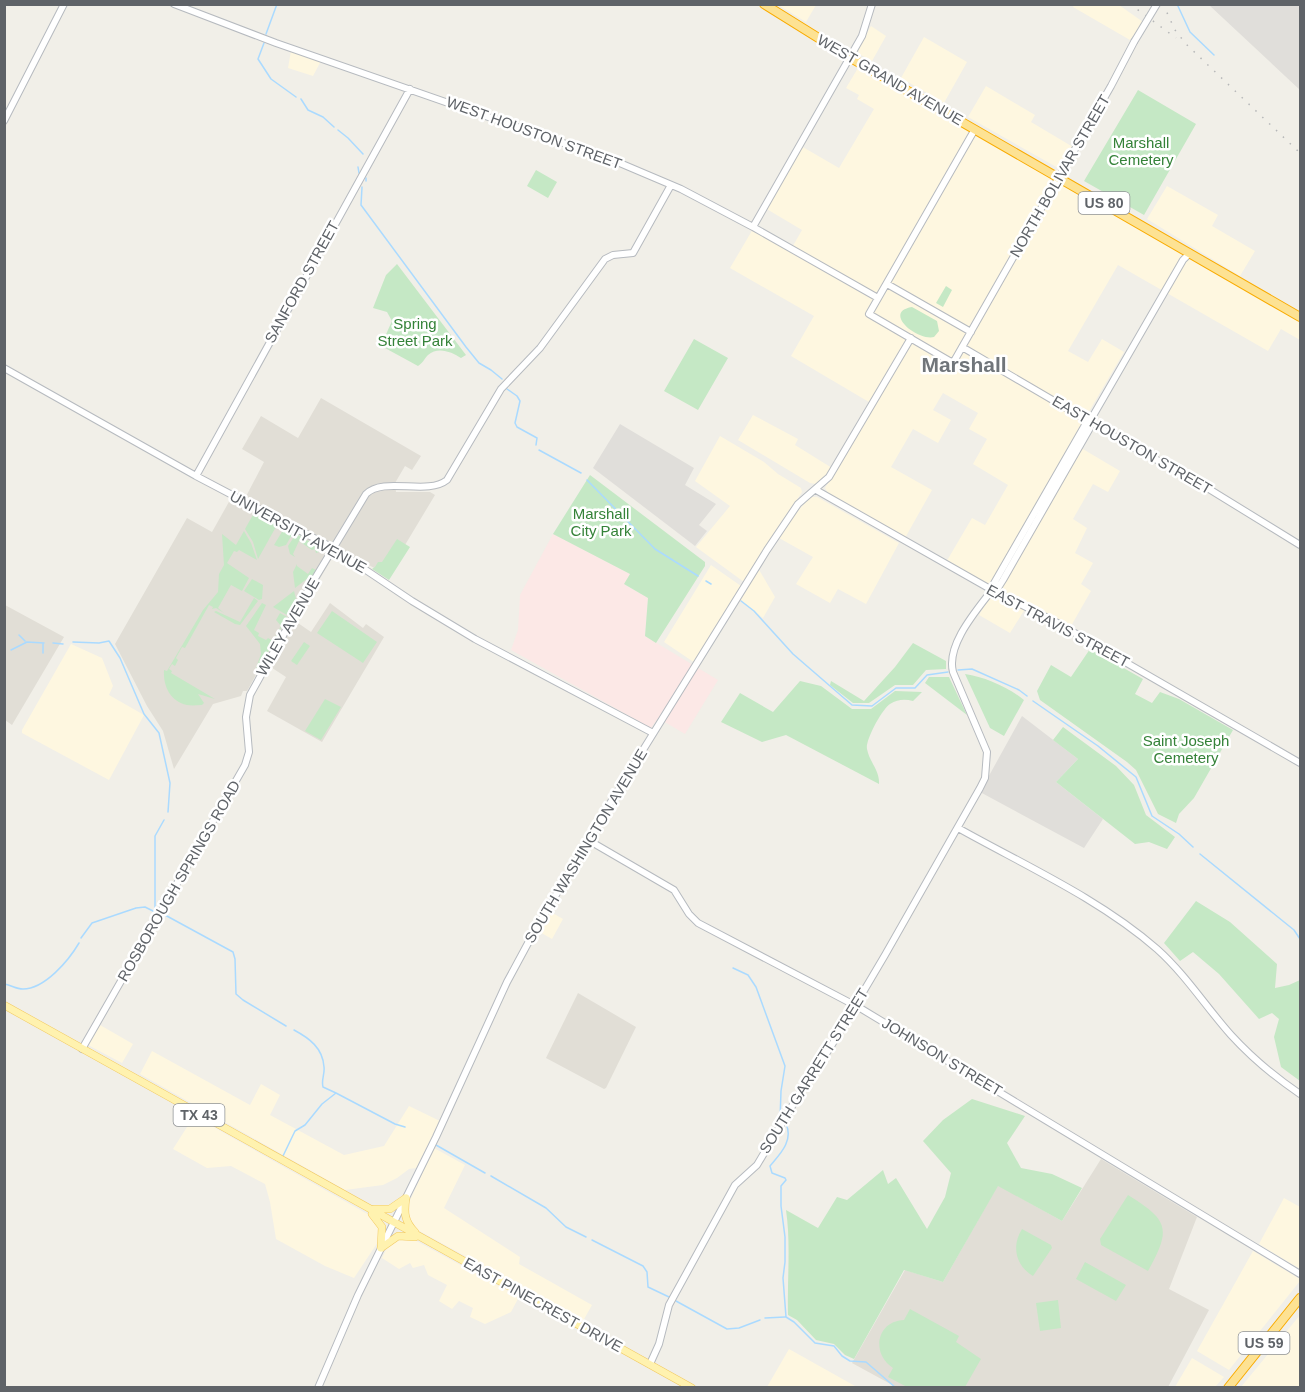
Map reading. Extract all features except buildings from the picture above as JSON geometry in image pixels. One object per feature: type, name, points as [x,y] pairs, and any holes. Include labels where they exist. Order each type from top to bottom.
[{"type":"highway","name":"WEST GRAND AVENUE","points":[[764,4],[849,57],[1059,178]]},
{"type":"highway","name":"US 80","points":[[1059,178],[1300,317]]},
{"type":"highway","name":"US 59","points":[[1228,1388],[1300,1299]]},
{"type":"main road","name":"TX 43","points":[[4,1005],[394,1223]]},
{"type":"main road","points":[[366,1208],[388,1210],[406,1198]]},
{"type":"main road","points":[[406,1198],[406,1220],[421,1238]]},
{"type":"main road","points":[[366,1208],[382,1227],[381,1248]]},
{"type":"main road","name":"EAST PINECREST DRIVE","points":[[394,1223],[692,1388]]},
{"type":"main road","points":[[381,1248],[398,1236],[421,1238]]},
{"type":"street","points":[[4,122],[64,4]]},
{"type":"street","name":"WEST HOUSTON STREET","points":[[174,4],[272,42],[615,161],[671,185],[753,227],[878,298]]},
{"type":"street","points":[[753,227],[863,32],[872,4]]},
{"type":"street","name":"NORTH BOLIVAR STREET","points":[[911,338],[953,363],[1157,4]]},
{"type":"street","name":"SANFORD STREET","points":[[196,476],[410,89]]},
{"type":"street","points":[[911,338],[869,314],[975,129]]},
{"type":"street","name":"WILEY AVENUE","points":[[247,705],[257,681],[365,495],[371,489],[442,484],[451,475],[501,389],[540,348],[604,261],[613,255],[633,253],[671,185]]},
{"type":"street","points":[[992,590],[1085,425],[1090,422],[1183,260],[1190,253]]},
{"type":"street","points":[[887,284],[971,332]]},
{"type":"street","name":"SOUTH WASHINGTON AVENUE","points":[[318,1388],[350,1313],[507,982],[588,840],[790,514],[801,500],[827,481],[911,338]]},
{"type":"street","name":"EAST HOUSTON STREET","points":[[962,347],[1090,422],[1182,472],[1300,545]]},
{"type":"street","name":"UNIVERSITY AVENUE","points":[[4,368],[196,476],[333,548],[456,628],[653,734]]},
{"type":"street","name":"EAST TRAVIS STREET","points":[[816,490],[992,590],[1054,621],[1300,763]]},
{"type":"street","name":"SOUTH GARRETT STREET","points":[[650,1364],[659,1344],[667,1308],[735,1185],[757,1166],[855,1006],[985,778],[986,749],[953,672],[951,660],[955,645],[992,590]]},
{"type":"street","name":"ROSBOROUGH SPRINGS ROAD","points":[[82,1049],[247,761],[249,749],[247,705]]},
{"type":"street","points":[[958,828],[1095,904],[1124,923],[1178,969],[1230,1035],[1250,1056],[1300,1094]]},
{"type":"street","name":"JOHNSON STREET","points":[[588,840],[674,890],[690,916],[698,923],[855,1006],[1300,1275]]},
{"type":"shaded area","points":[[781,4],[816,5],[806,22],[780,6]]},
{"type":"shaded area","points":[[1074,5],[1119,5],[1143,22],[1130,40],[1073,7]]},
{"type":"shaded area","points":[[1209,5],[1300,5],[1300,90]]},
{"type":"shaded area","points":[[871,26],[886,36],[872,61],[859,54],[858,49]]},
{"type":"shaded area","points":[[924,37],[967,62],[944,103],[901,78]]},
{"type":"shaded area","points":[[291,51],[321,61],[313,76],[288,68]]},
{"type":"shaded area","points":[[858,68],[1300,320],[1300,340],[1281,329],[1268,351],[1118,265],[1068,351],[1088,362],[1102,339],[1124,352],[1071,442],[1120,471],[1108,492],[1093,484],[1073,519],[1087,528],[1075,553],[1093,563],[1081,584],[1091,591],[1067,633],[1025,609],[1010,633],[979,615],[993,592],[945,564],[972,518],[985,525],[1008,485],[973,464],[987,439],[969,429],[978,413],[943,393],[933,410],[951,420],[938,443],[913,429],[891,467],[932,490],[905,538],[829,495],[825,488],[874,405],[791,356],[814,316],[730,268],[753,229],[790,251],[802,230],[765,208],[801,146],[839,168],[874,109],[857,99],[859,95],[846,88]]},
{"type":"shaded area","points":[[986,86],[1035,115],[1031,122],[1073,147],[1060,169],[968,117]]},
{"type":"shaded area","points":[[1167,186],[1218,215],[1212,226],[1255,251],[1240,276],[1147,219]]},
{"type":"shaded area","points":[[321,398],[421,456],[412,470],[405,466],[395,483],[396,492],[430,492],[435,495],[387,575],[338,548],[295,621],[311,632],[330,603],[363,628],[366,624],[384,637],[322,742],[267,711],[286,677],[263,662],[247,691],[243,691],[241,696],[213,704],[174,769],[163,731],[147,706],[115,644],[187,518],[212,532],[230,500],[241,506],[264,462],[242,449],[261,416],[298,438]]},
{"type":"shaded area","points":[[753,415],[798,439],[795,445],[832,468],[822,480],[816,484],[810,483],[738,440]]},
{"type":"shaded area","points":[[620,424],[694,468],[685,485],[716,504],[699,525],[707,531],[695,546],[593,468]]},
{"type":"shaded area","points":[[720,436],[764,462],[801,488],[802,492],[744,582],[696,547],[730,506],[695,481]]},
{"type":"shaded area","points":[[812,497],[817,497],[899,543],[866,604],[838,589],[830,603],[796,584],[813,557],[779,538],[791,519]]},
{"type":"shaded area","points":[[553,534],[630,574],[625,585],[648,598],[645,636],[718,680],[685,734],[658,718],[651,728],[511,650],[518,630],[520,595]]},
{"type":"shaded area","points":[[711,565],[741,586],[695,663],[664,642]]},
{"type":"shaded area","points":[[758,568],[775,597],[763,618],[739,598]]},
{"type":"shaded area","points":[[5,605],[64,637],[12,725],[5,720]]},
{"type":"shaded area","points":[[71,644],[102,658],[113,686],[109,695],[144,715],[109,780],[22,733]]},
{"type":"shaded area","points":[[1022,716],[1078,759],[1056,782],[1103,819],[1084,848],[980,792]]},
{"type":"shaded area","points":[[549,911],[563,919],[552,939],[538,931]]},
{"type":"shaded area","points":[[578,993],[636,1027],[604,1089],[546,1058]]},
{"type":"shaded area","points":[[100,1025],[133,1044],[122,1063],[88,1045]]},
{"type":"shaded area","points":[[152,1051],[250,1105],[261,1084],[280,1095],[270,1115],[344,1155],[384,1146],[409,1106],[440,1121],[416,1168],[409,1169],[383,1185],[345,1190],[140,1074]]},
{"type":"shaded area","points":[[194,1116],[371,1216],[380,1226],[380,1239],[354,1278],[325,1266],[276,1239],[265,1184],[231,1166],[207,1168],[173,1149]]},
{"type":"shaded area","points":[[434,1148],[465,1165],[444,1208],[520,1257],[519,1264],[592,1305],[583,1321],[410,1224],[407,1207]]},
{"type":"shaded area","points":[[1101,1159],[1197,1217],[1169,1289],[1209,1310],[1168,1387],[896,1387],[852,1363],[905,1270],[943,1282],[998,1185],[1062,1221]]},
{"type":"shaded area","points":[[1284,1198],[1300,1207],[1300,1269],[1259,1244]]},
{"type":"shaded area","points":[[397,1238],[411,1238],[519,1297],[511,1312],[485,1324],[470,1317],[473,1308],[459,1301],[452,1309],[439,1301],[447,1285],[428,1275],[424,1265],[413,1268],[410,1263],[399,1269],[382,1258],[389,1244]]},
{"type":"shaded area","points":[[1253,1251],[1300,1281],[1229,1370],[1197,1351]]},
{"type":"shaded area","points":[[1300,1315],[1300,1387],[1241,1387]]},
{"type":"shaded area","points":[[789,1349],[855,1386],[767,1387]]},
{"type":"shaded area","points":[[1192,1358],[1224,1377],[1215,1387],[1175,1387]]},
{"type":"green space","name":"Marshall Cemetery","points":[[1138,90],[1196,124],[1144,215],[1084,181]]},
{"type":"green space","points":[[536,170],[557,182],[548,198],[527,186]]},
{"type":"green space","name":"Spring Street Park","points":[[397,264],[466,355],[461,358],[440,350],[432,352],[418,366],[385,348],[383,341],[392,321],[387,312],[373,308],[386,275]]},
{"type":"green space","points":[[946,286],[952,290],[943,307],[936,303]]},
{"type":"green space","points":[[912,307],[937,321],[939,331],[934,337],[919,335],[901,320],[900,314]]},
{"type":"green space","points":[[694,339],[728,358],[698,410],[664,391]]},
{"type":"green space","name":"Marshall City Park","points":[[590,475],[705,562],[705,566],[656,643],[645,636],[648,598],[624,584],[630,574],[553,534]]},
{"type":"green space","points":[[254,513],[277,525],[258,559],[253,542],[245,529]]},
{"type":"green space","points":[[286,529],[293,533],[286,545],[279,547],[274,545],[283,530]]},
{"type":"green space","points":[[244,531],[257,560],[239,550],[234,551],[227,563],[249,578],[242,591],[231,585],[218,608],[224,613],[216,608],[212,609],[213,607],[209,605],[185,648],[182,647],[176,658],[178,660],[175,666],[172,664],[169,669],[171,673],[215,699],[198,694],[204,703],[202,705],[181,703],[166,687],[164,670],[167,671],[203,610],[218,592],[219,574],[224,565],[222,534],[236,545]]},
{"type":"green space","points":[[296,534],[325,550],[316,553],[315,549],[312,550],[299,541],[293,554],[295,557],[290,554],[288,546]]},
{"type":"green space","points":[[397,539],[410,547],[389,580],[372,569],[378,562],[382,562]]},
{"type":"green space","points":[[297,564],[308,574],[312,568],[316,570],[310,579],[308,578],[295,588],[293,572]]},
{"type":"green space","points":[[252,579],[263,585],[262,599],[259,600],[244,591]]},
{"type":"green space","points":[[294,591],[296,599],[287,615],[273,607]]},
{"type":"green space","points":[[254,598],[258,601],[240,625],[214,612],[240,622]]},
{"type":"green space","points":[[262,603],[266,605],[254,630],[259,633],[258,636],[273,641],[281,626],[276,620],[280,613],[287,617],[260,667],[256,668],[261,654],[260,644],[246,626]]},
{"type":"green space","points":[[332,611],[377,642],[363,663],[317,633]]},
{"type":"green space","points":[[304,642],[310,646],[297,665],[291,661]]},
{"type":"green space","points":[[913,643],[946,661],[946,669],[926,670],[913,685],[895,685],[869,703],[853,703],[830,685],[831,681],[864,701]]},
{"type":"green space","name":"Saint Joseph Cemetery","points":[[1090,649],[1143,679],[1135,694],[1152,703],[1160,692],[1179,699],[1233,730],[1194,798],[1179,814],[1176,823],[1158,814],[1136,770],[1040,700],[1037,691],[1051,665],[1071,677]]},
{"type":"green space","points":[[965,674],[996,683],[1024,700],[1004,736],[990,728]]},
{"type":"green space","points":[[929,677],[949,677],[967,715],[925,683]]},
{"type":"green space","points":[[800,681],[821,686],[852,709],[871,709],[895,691],[922,692],[913,701],[901,700],[890,704],[875,725],[867,749],[878,775],[879,784],[786,735],[762,742],[721,722],[740,693],[773,712]]},
{"type":"green space","points":[[325,699],[341,707],[321,740],[305,731]]},
{"type":"green space","points":[[1063,727],[1116,766],[1134,785],[1146,815],[1175,837],[1167,849],[1149,842],[1135,844],[1056,782],[1078,759],[1053,740]]},
{"type":"green space","points":[[1196,901],[1230,922],[1277,964],[1275,988],[1300,980],[1300,1081],[1281,1067],[1274,1037],[1279,1019],[1272,1013],[1259,1019],[1219,974],[1193,952],[1180,961],[1164,943]]},
{"type":"green space","points":[[972,1099],[1025,1116],[1007,1143],[1021,1168],[1052,1174],[1082,1188],[1062,1221],[998,1186],[943,1282],[904,1270],[854,1359],[845,1355],[834,1344],[816,1340],[797,1320],[788,1315],[789,1249],[786,1210],[818,1228],[837,1197],[847,1200],[883,1170],[888,1184],[896,1178],[927,1229],[945,1197],[951,1173],[923,1141],[943,1120]]},
{"type":"green space","points":[[1128,1195],[1151,1211],[1162,1226],[1161,1244],[1148,1271],[1101,1245],[1100,1239]]},
{"type":"green space","points":[[1022,1229],[1051,1245],[1052,1248],[1033,1276],[1023,1267],[1017,1255],[1017,1242]]},
{"type":"green space","points":[[1085,1262],[1126,1285],[1116,1301],[1076,1279]]},
{"type":"green space","points":[[1058,1300],[1061,1328],[1040,1331],[1036,1303]]},
{"type":"green space","points":[[910,1309],[959,1336],[956,1342],[981,1359],[965,1387],[907,1387],[888,1377],[893,1368],[886,1362],[879,1347],[882,1332],[887,1326],[904,1320]]},
{"type":"waterway","points":[[266,34],[277,4]]},
{"type":"waterway","points":[[1177,4],[1190,32],[1214,55]]},
{"type":"waterway","points":[[264,43],[258,59],[271,79],[296,97]]},
{"type":"waterway","points":[[301,99],[308,110],[323,117],[334,127]]},
{"type":"waterway","points":[[338,130],[363,154]]},
{"type":"waterway","points":[[358,167],[359,173]]},
{"type":"waterway","points":[[362,187],[361,205],[466,347],[479,363],[502,379]]},
{"type":"waterway","points":[[507,389],[520,401],[515,423],[517,427],[537,438],[536,445]]},
{"type":"waterway","points":[[539,450],[581,473]]},
{"type":"waterway","points":[[587,480],[655,549],[698,576]]},
{"type":"waterway","points":[[706,581],[711,584]]},
{"type":"waterway","points":[[741,601],[754,611],[793,654],[852,705],[872,706],[896,688],[915,688],[927,675],[948,672]]},
{"type":"waterway","points":[[19,635],[25,641]]},
{"type":"waterway","points":[[73,642],[109,641],[120,658],[144,714],[159,733],[170,783],[168,812]]},
{"type":"waterway","points":[[11,650],[27,642],[44,643]]},
{"type":"waterway","points":[[43,643],[43,653]]},
{"type":"waterway","points":[[53,643],[63,644]]},
{"type":"waterway","points":[[958,670],[972,669],[1019,690],[1027,696]]},
{"type":"waterway","points":[[1033,701],[1098,746],[1136,777],[1152,816],[1179,834],[1193,847]]},
{"type":"waterway","points":[[157,910],[155,909],[155,836],[164,820]]},
{"type":"waterway","points":[[1200,854],[1294,930],[1300,939]]},
{"type":"waterway","points":[[81,938],[92,923],[136,908],[145,907],[153,911],[155,909]]},
{"type":"waterway","points":[[165,915],[233,952],[236,994],[286,1026]]},
{"type":"waterway","points":[[4,984],[23,989],[40,984],[63,965],[79,943]]},
{"type":"waterway","points":[[733,968],[748,975],[756,987],[785,1066],[780,1120]]},
{"type":"waterway","points":[[294,1030],[305,1036],[318,1049],[324,1067],[323,1087],[336,1093]]},
{"type":"waterway","points":[[283,1156],[295,1131],[305,1125],[322,1104],[336,1093],[405,1127]]},
{"type":"waterway","points":[[786,1124],[787,1142],[770,1166],[772,1173],[786,1180],[781,1186],[785,1237],[783,1278],[786,1317],[815,1343],[834,1346],[842,1356],[850,1361],[866,1362],[896,1388]]},
{"type":"waterway","points":[[436,1145],[485,1173]]},
{"type":"waterway","points":[[491,1176],[546,1208],[566,1227],[586,1237]]},
{"type":"waterway","points":[[592,1240],[643,1266],[647,1272],[648,1287],[669,1297]]},
{"type":"waterway","points":[[676,1301],[727,1329],[739,1328],[760,1320]]},
{"type":"waterway","points":[[765,1318],[785,1317]]},
{"type":"railway","points":[[1130,4],[1176,38]]},
{"type":"railway","points":[[1163,4],[1175,30],[1186,44],[1300,153]]},
{"type":"district","name":"Marshall","points":[[964,365]]}]
